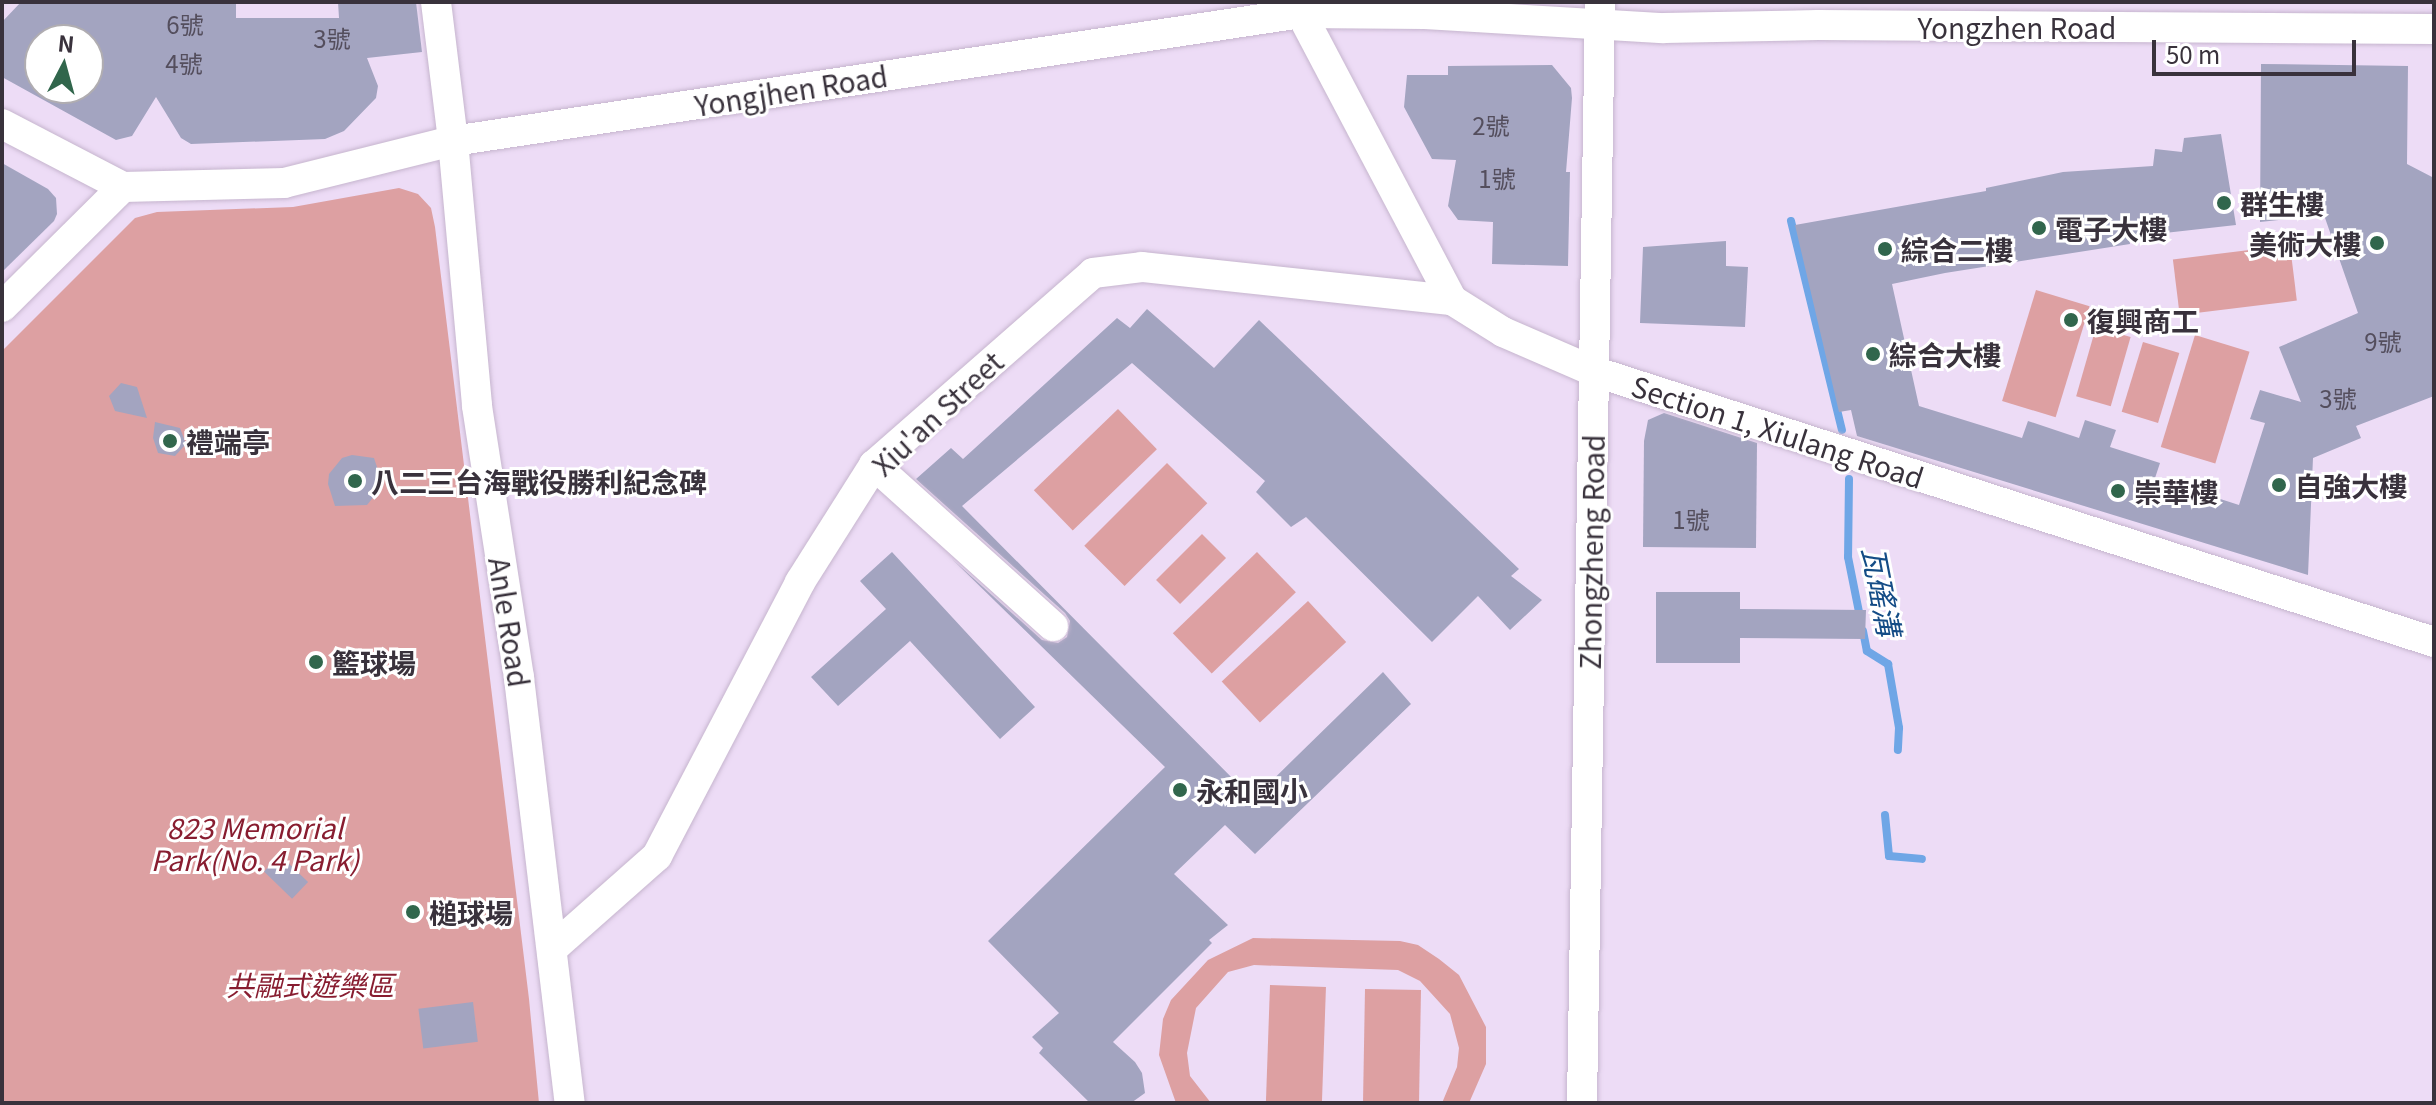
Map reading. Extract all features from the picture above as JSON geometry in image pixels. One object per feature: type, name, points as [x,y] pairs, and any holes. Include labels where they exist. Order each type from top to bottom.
[{"type":"street","name":"Anle Road","points":[[436,2],[453,141],[477,406],[519,678],[570,1103]]},
{"type":"street","name":"Yongjhen Road","points":[[2,124],[123,187],[284,183],[453,141],[1298,8],[1425,14],[1599,13]]},
{"type":"street","points":[[1298,8],[1452,300]]},
{"type":"street","name":"Yongzhen Road","points":[[1599,13],[1664,28],[1952,14],[2434,29]]},
{"type":"street","name":"Zhongzheng Road","points":[[1582,1103],[1599,13]]},
{"type":"street","points":[[2,307],[123,187]]},
{"type":"street","name":"Xiu'an Street","points":[[553,948],[657,856],[800,582],[874,465],[1093,273],[1142,267],[1452,300]]},
{"type":"street","name":"Section 1, Xiulang Road","points":[[1452,300],[1503,332],[1593,371],[2434,642]]},
{"type":"street","points":[[874,465],[1053,626]]},
{"type":"green space","name":"823 Memorial Park(No. 4 Park)","points":[[399,188],[418,194],[431,208],[435,227],[539,1103],[2,1103],[2,351],[135,218],[157,212],[293,207]]},
{"type":"green space","points":[[2290,245],[2297,301],[2180,315],[2173,259]]},
{"type":"green space","points":[[2036,290],[2090,306],[2056,417],[2002,401]]},
{"type":"green space","points":[[2096,327],[2131,337],[2111,406],[2076,396]]},
{"type":"green space","points":[[2195,335],[2250,352],[2215,464],[2161,447]]},
{"type":"green space","points":[[2143,342],[2179,353],[2158,423],[2122,412]]},
{"type":"green space","points":[[1118,409],[1157,449],[1073,531],[1034,490]]},
{"type":"green space","points":[[1167,463],[1207,503],[1125,586],[1084,546]]},
{"type":"green space","points":[[1202,534],[1226,558],[1180,604],[1156,580]]},
{"type":"green space","points":[[1257,552],[1296,592],[1212,674],[1173,633]]},
{"type":"green space","points":[[1308,601],[1346,642],[1260,722],[1222,681]]},
{"type":"green space","points":[[1253,938],[1400,941],[1418,945],[1439,959],[1459,975],[1486,1027],[1486,1064],[1469,1103],[1442,1103],[1457,1067],[1459,1048],[1450,1014],[1420,981],[1398,970],[1254,965],[1228,972],[1196,1008],[1187,1053],[1190,1076],[1211,1103],[1176,1103],[1159,1055],[1163,1019],[1171,1000],[1208,960]]},
{"type":"green space","points":[[1270,985],[1326,987],[1322,1103],[1266,1102]]},
{"type":"green space","points":[[1365,989],[1421,990],[1419,1103],[1363,1103]]},
{"type":"building","points":[[21,2],[236,2],[236,18],[339,18],[338,2],[416,2],[422,52],[367,58],[378,86],[376,98],[344,131],[325,139],[191,144],[181,138],[156,97],[132,136],[116,140],[51,104],[104,104],[104,24],[24,24],[24,89],[2,77],[2,22]]},
{"type":"building","points":[[2261,64],[2408,66],[2407,164],[2434,178],[2434,396],[2356,426],[2361,438],[2313,458],[2308,575],[1857,436],[1851,410],[1839,412],[1795,225],[1986,191],[1986,188],[2063,172],[2153,166],[2155,149],[2182,152],[2184,138],[2221,134],[2236,225],[2129,237],[2130,244],[1892,284],[1919,406],[2022,438],[2028,421],[2079,438],[2085,420],[2116,430],[2110,447],[2160,463],[2155,478],[2239,505],[2265,423],[2250,419],[2260,390],[2301,402],[2279,347],[2358,313],[2324,215],[2260,222]]},
{"type":"building","points":[[1552,65],[1571,88],[1572,98],[1566,172],[1570,172],[1568,266],[1492,264],[1493,222],[1458,220],[1448,206],[1456,160],[1432,159],[1404,107],[1407,75],[1448,75],[1448,66]]},
{"type":"building","points":[[2,163],[48,189],[56,198],[57,214],[54,221],[2,272]]},
{"type":"building","points":[[1726,241],[1726,266],[1748,267],[1745,327],[1640,323],[1643,247]]},
{"type":"building","points":[[1147,309],[1214,368],[1259,320],[1519,569],[1511,576],[1542,600],[1510,630],[1478,596],[1432,642],[1306,517],[1291,527],[1256,492],[1265,481],[1132,363],[962,506],[1253,799],[1383,672],[1411,704],[1255,854],[1225,825],[1174,874],[1228,925],[1209,940],[1212,943],[1113,1042],[1135,1062],[1142,1073],[1145,1093],[1131,1103],[1090,1103],[1039,1053],[1043,1048],[1032,1037],[1059,1013],[988,941],[1165,767],[952,559],[1042,640],[1058,643],[1067,637],[1070,621],[1065,613],[916,479],[951,448],[963,459],[1117,318],[1130,328]]},
{"type":"building","points":[[121,383],[137,387],[147,418],[115,411],[109,396]]},
{"type":"building","points":[[1664,413],[1757,443],[1756,548],[1643,547],[1644,441],[1648,420]]},
{"type":"building","name":"禮端亭","points":[[155,422],[180,428],[186,444],[175,456],[158,453],[153,438]]},
{"type":"building","name":"八二三台海戰役勝利紀念碑","points":[[352,455],[374,458],[381,479],[380,489],[367,505],[335,506],[328,484],[329,474],[342,458]]},
{"type":"building","points":[[892,552],[1035,707],[1000,739],[910,641],[838,706],[811,677],[886,609],[860,581]]},
{"type":"building","points":[[1656,592],[1740,592],[1740,609],[1866,610],[1865,639],[1740,638],[1740,663],[1656,663]]},
{"type":"building","points":[[280,855],[308,882],[292,899],[264,872]]},
{"type":"building","points":[[473,1002],[478,1042],[423,1048],[418,1009]]},
{"type":"waterway","name":"瓦磘溝","points":[[1791,221],[1842,430]]},
{"type":"waterway","name":"瓦磘溝","points":[[1849,479],[1848,557],[1860,617]]},
{"type":"waterway","name":"瓦磘溝","points":[[1863,631],[1867,651],[1888,664],[1899,728],[1898,750]]},
{"type":"waterway","name":"瓦磘溝","points":[[1885,815],[1889,856],[1922,859]]},
{"type":"place","name":"群生樓","points":[[2224,203]]},
{"type":"place","name":"電子大樓","points":[[2039,228]]},
{"type":"place","name":"美術大樓","points":[[2377,243]]},
{"type":"place","name":"綜合二樓","points":[[1885,249]]},
{"type":"place","name":"復興商工","points":[[2071,320]]},
{"type":"place","name":"綜合大樓","points":[[1873,354]]},
{"type":"place","name":"禮端亭","points":[[170,441]]},
{"type":"place","name":"八二三台海戰役勝利紀念碑","points":[[355,481]]},
{"type":"place","name":"自強大樓","points":[[2279,485]]},
{"type":"place","name":"崇華樓","points":[[2118,491]]},
{"type":"place","name":"籃球場","points":[[316,662]]},
{"type":"place","name":"永和國小","points":[[1180,790]]},
{"type":"place","name":"槌球場","points":[[413,912]]},
{"type":"park label","name":"共融式遊樂區","points":[[310,984]]}]
